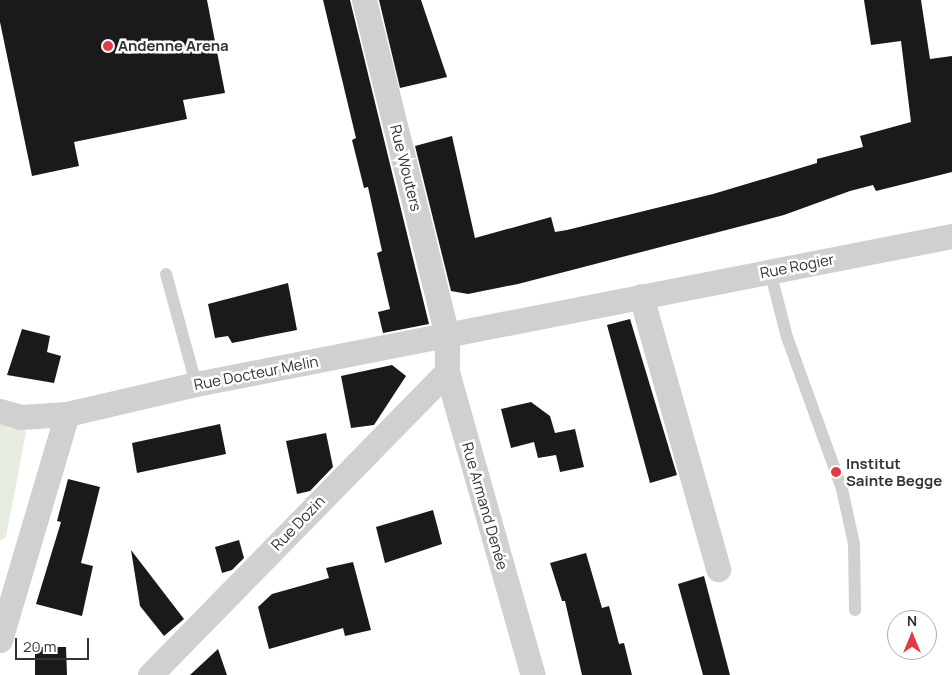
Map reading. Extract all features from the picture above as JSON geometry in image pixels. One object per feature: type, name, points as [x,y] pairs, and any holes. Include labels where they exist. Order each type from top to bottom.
[{"type":"street","name":"Rue Wouters","points":[[364,0],[447,336]]},
{"type":"street","name":"Rue Rogier","points":[[447,336],[641,296],[952,236]]},
{"type":"street","points":[[641,296],[718,569]]},
{"type":"street","name":"Rue Armand Denée","points":[[447,336],[447,372],[533,675]]},
{"type":"street","name":"Rue Docteur Melin","points":[[0,411],[21,417],[66,414],[196,384],[447,336]]},
{"type":"street","name":"Rue Dozin","points":[[150,675],[447,372]]},
{"type":"street","points":[[0,640],[11,565],[66,414]]},
{"type":"lane","points":[[770,271],[786,337],[842,489],[854,544],[854,610]]},
{"type":"lane","points":[[166,274],[196,384]]},
{"type":"shaded area","points":[[0,422],[21,427],[26,432],[6,537],[0,541]]},
{"type":"building","name":"Andenne Arena","points":[[0,0],[207,0],[225,93],[183,100],[187,119],[74,142],[79,166],[32,176],[0,22]]},
{"type":"building","points":[[323,0],[350,0],[429,324],[383,333],[378,312],[390,309],[377,253],[382,251],[368,187],[364,188],[352,140],[356,138]]},
{"type":"building","points":[[379,0],[421,0],[447,77],[400,88]]},
{"type":"building","points":[[864,0],[921,0],[930,59],[952,56],[952,172],[876,191],[873,185],[850,191],[784,215],[518,284],[468,294],[451,291],[415,146],[452,136],[475,238],[551,217],[555,232],[567,230],[713,194],[817,163],[817,159],[863,147],[860,136],[911,122],[901,41],[871,45]]},
{"type":"building","points":[[288,283],[297,330],[232,343],[228,336],[215,338],[208,304]]},
{"type":"building","points":[[630,319],[677,475],[650,483],[607,325]]},
{"type":"building","points":[[22,329],[50,336],[47,352],[61,356],[54,383],[7,375]]},
{"type":"building","points":[[392,365],[406,376],[374,425],[351,428],[341,376]]},
{"type":"building","points":[[531,402],[550,416],[555,433],[575,429],[584,467],[560,472],[556,455],[538,458],[534,442],[511,448],[501,409]]},
{"type":"building","points":[[220,424],[226,454],[137,473],[132,443]]},
{"type":"building","points":[[326,433],[333,467],[310,491],[297,494],[286,441]]},
{"type":"building","points":[[68,479],[100,487],[81,563],[93,566],[82,616],[36,604],[61,522],[57,521]]},
{"type":"building","points":[[433,510],[442,544],[385,563],[376,527]]},
{"type":"building","points":[[239,540],[244,558],[232,570],[222,573],[215,547]]},
{"type":"building","points":[[131,550],[184,619],[164,636],[140,606]]},
{"type":"building","points":[[586,553],[602,608],[609,606],[619,644],[624,643],[632,675],[582,675],[565,601],[562,601],[550,563]]},
{"type":"building","points":[[353,562],[371,630],[345,636],[343,628],[269,649],[258,607],[272,594],[329,578],[326,568]]},
{"type":"building","points":[[704,576],[730,675],[703,675],[678,584]]},
{"type":"building","points":[[35,647],[66,647],[67,675],[35,675]]},
{"type":"building","points":[[218,649],[227,675],[190,675]]},
{"type":"place","name":"Andenne Arena","points":[[108,46]]},
{"type":"place","name":"Institut Sainte Begge","points":[[836,472]]}]
